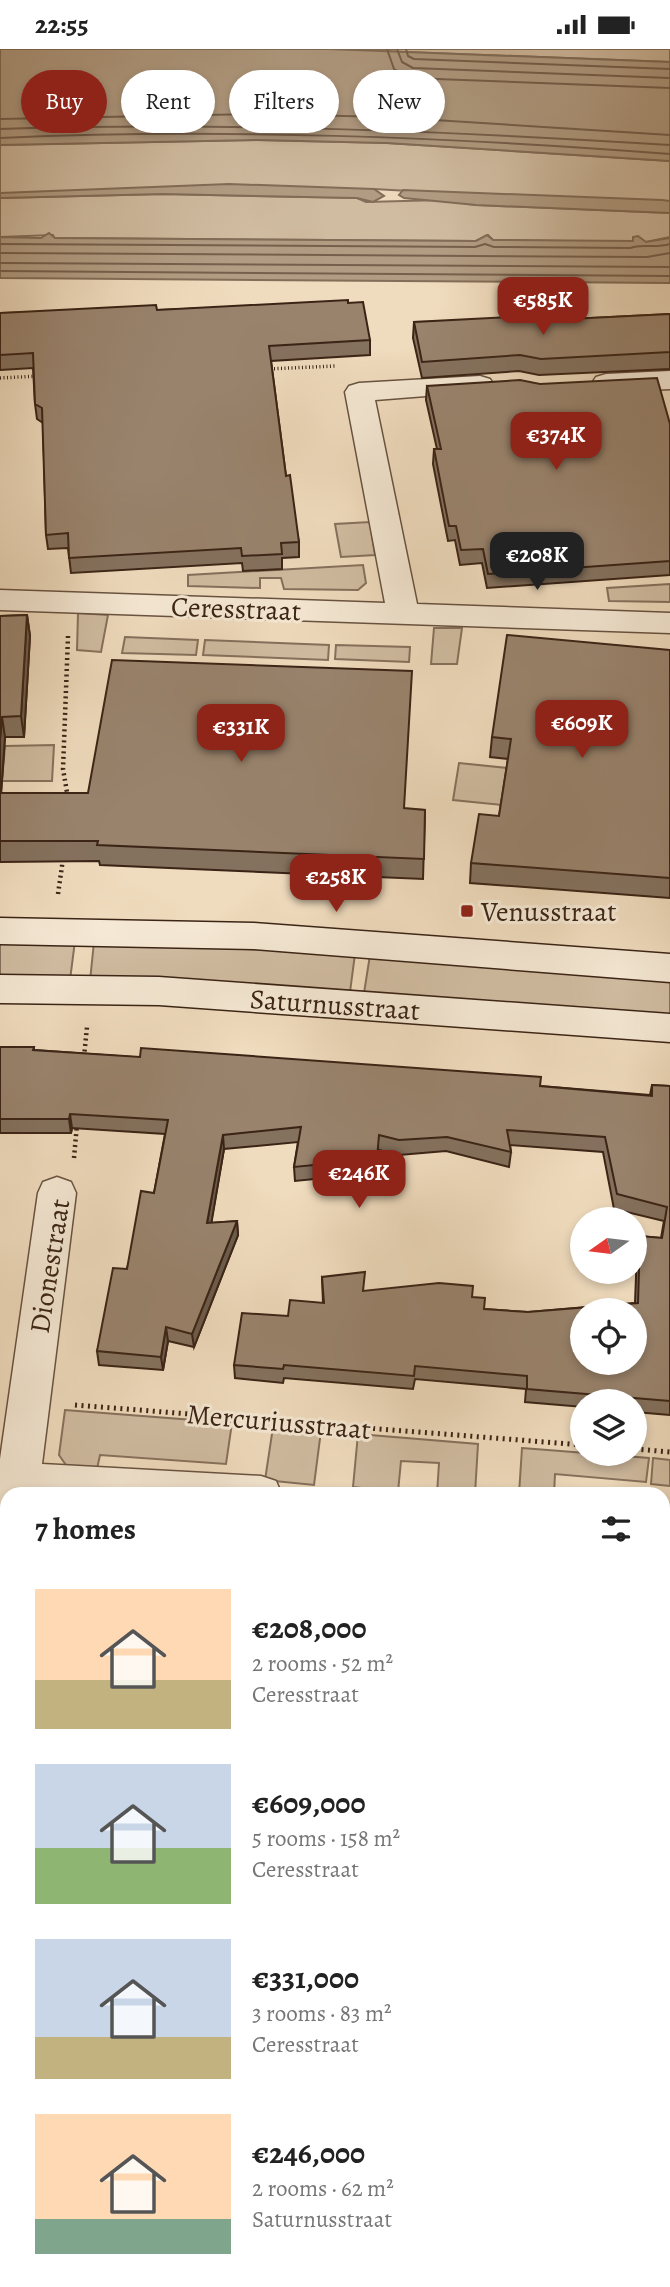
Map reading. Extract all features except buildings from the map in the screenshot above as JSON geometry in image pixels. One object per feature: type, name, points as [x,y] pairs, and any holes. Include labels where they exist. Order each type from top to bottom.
[{"type":"street","points":[[578,384],[670,380]]},
{"type":"street","points":[[403,614],[359,392],[505,383]]},
{"type":"street","name":"Ceresstraat","points":[[0,600],[670,623]]},
{"type":"street","points":[[0,931],[254,936],[670,968]]},
{"type":"street","name":"Saturnusstraat","points":[[0,989],[159,991],[670,1028]]},
{"type":"street","name":"Dionestraat","points":[[6,1487],[26,1429],[57,1193]]},
{"type":"path","points":[[262,369],[354,365],[359,392]]},
{"type":"path","points":[[0,378],[46,376]]},
{"type":"path","points":[[68,801],[62,769],[69,602]]},
{"type":"path","points":[[57,894],[65,846]]},
{"type":"path","points":[[83,1067],[88,1027]]},
{"type":"path","name":"Dionestraat","points":[[57,1193],[73,1160],[78,1120]]},
{"type":"path","name":"Mercuriusstraat","points":[[26,1429],[52,1432],[57,1403],[570,1444]]},
{"type":"path","points":[[647,1450],[670,1452]]},
{"type":"shaded area","points":[[329,49],[670,49],[670,62],[353,50]]},
{"type":"shaded area","points":[[258,140],[387,143],[670,161],[670,206],[374,189],[0,197],[0,145]]},
{"type":"shaded area","points":[[163,194],[357,198],[366,202],[442,200],[476,205],[670,213],[670,237],[646,242],[493,240],[488,235],[476,241],[54,238],[53,235],[0,237],[0,198]]},
{"type":"shaded area","points":[[370,522],[375,555],[341,557],[335,524]]},
{"type":"shaded area","points":[[363,565],[366,583],[358,590],[284,589],[281,578],[260,578],[260,588],[188,586],[188,575]]},
{"type":"shaded area","points":[[670,584],[670,602],[609,601],[607,588]]},
{"type":"shaded area","points":[[78,613],[108,615],[101,652],[77,650]]},
{"type":"shaded area","points":[[434,628],[462,628],[457,664],[431,664]]},
{"type":"shaded area","points":[[125,637],[198,640],[196,655],[122,653]]},
{"type":"shaded area","points":[[205,640],[329,645],[328,660],[203,655]]},
{"type":"shaded area","points":[[336,645],[410,647],[409,662],[335,659]]},
{"type":"shaded area","points":[[54,745],[52,781],[2,781],[5,746]]},
{"type":"shaded area","points":[[459,763],[507,768],[502,805],[453,800]]},
{"type":"shaded area","points":[[0,941],[75,941],[70,980],[0,980]]},
{"type":"shaded area","points":[[94,942],[355,954],[350,992],[90,981]]},
{"type":"shaded area","points":[[370,955],[670,978],[670,1017],[364,993]]},
{"type":"shaded area","points":[[65,1410],[232,1423],[226,1464],[100,1455],[97,1469],[66,1465],[59,1455]]},
{"type":"shaded area","points":[[273,1427],[321,1431],[314,1485],[265,1480]]},
{"type":"shaded area","points":[[358,1434],[478,1444],[475,1487],[437,1487],[439,1463],[401,1461],[398,1487],[353,1487]]},
{"type":"shaded area","points":[[522,1448],[570,1452],[570,1466],[647,1466],[649,1458],[646,1482],[555,1474],[554,1487],[519,1487]]},
{"type":"shaded area","points":[[653,1458],[670,1460],[670,1486],[651,1484]]},
{"type":"water","points":[[0,49],[329,49],[670,62],[670,161],[387,143],[258,140],[0,145]]},
{"type":"water","points":[[229,184],[374,189],[384,196],[373,202],[357,198],[163,194],[0,198],[0,193]]},
{"type":"water","points":[[403,190],[662,200],[670,201],[670,213],[476,205],[404,198],[399,195]]},
{"type":"water","points":[[49,233],[55,238],[476,241],[487,235],[493,240],[633,241],[633,237],[638,236],[646,242],[670,238],[670,283],[0,278],[0,237],[41,238]]},
{"type":"place","name":"Venusstraat","points":[[467,911]]}]
